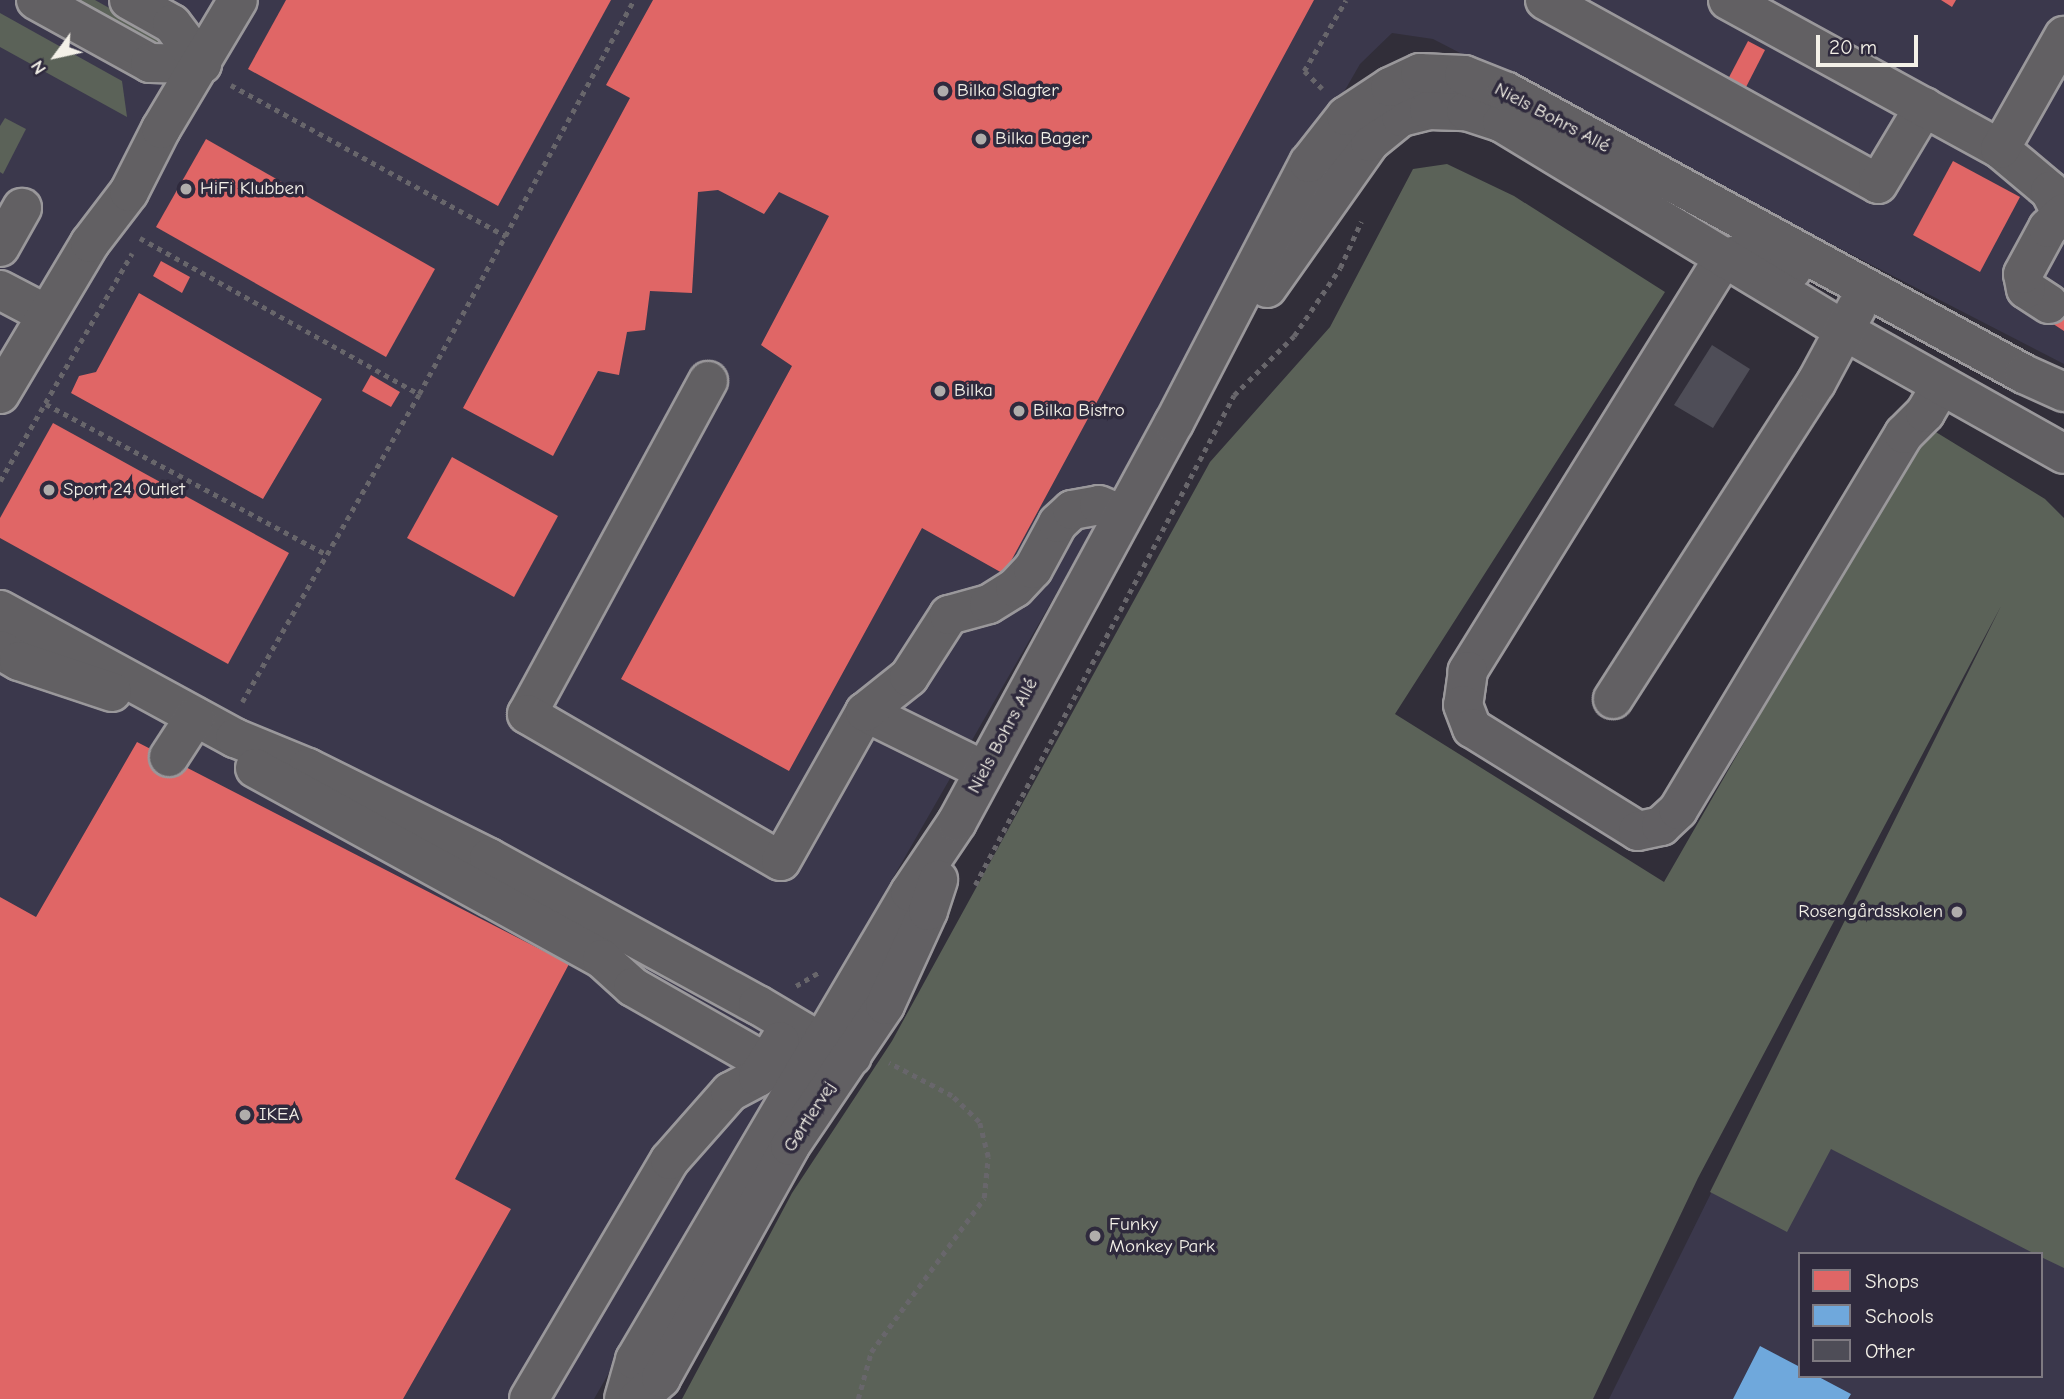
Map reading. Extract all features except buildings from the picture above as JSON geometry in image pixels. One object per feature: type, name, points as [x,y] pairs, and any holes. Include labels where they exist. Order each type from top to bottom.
[{"type":"street","points":[[36,0],[150,63],[202,64]]},
{"type":"street","points":[[129,0],[172,24],[202,64]]},
{"type":"street","points":[[0,394],[90,243],[129,192],[162,129],[238,0]]},
{"type":"street","points":[[1545,0],[1878,184],[1924,107]]},
{"type":"street","points":[[1728,0],[2000,149],[2050,191],[2063,216],[2048,228],[2023,274],[2026,289],[2049,304]]},
{"type":"street","points":[[2000,149],[2064,36]]},
{"type":"street","name":"Niels Bohrs Allé","points":[[835,1045],[856,988],[909,892],[957,822],[1174,423],[1308,163],[1346,116],[1390,87],[1420,73],[1464,75],[1507,92],[2024,374],[2064,392]]},
{"type":"street","name":"Niels Bohrs Allé","points":[[1174,423],[1370,142],[1401,117],[1429,110],[1466,111],[1502,123],[1723,259],[1852,318],[1941,387],[2064,454]]},
{"type":"street","points":[[0,247],[22,208]]},
{"type":"street","points":[[1723,259],[1468,671],[1462,705],[1472,729],[1638,831],[1661,825],[1678,810],[1904,434],[1924,412],[1941,387]]},
{"type":"street","points":[[0,290],[46,314]]},
{"type":"street","points":[[1613,699],[1816,383],[1852,318],[1960,360],[2024,374]]},
{"type":"street","points":[[708,381],[527,714],[781,861],[865,712],[909,677],[949,615],[989,604],[1015,588],[1033,569],[1058,523],[1072,510],[1099,505],[1123,515]]},
{"type":"street","points":[[0,610],[183,734],[235,738],[308,768],[489,858],[835,1045]]},
{"type":"street","points":[[0,650],[19,661],[127,697],[183,734],[602,959],[633,987],[796,1080]]},
{"type":"street","points":[[865,712],[983,770]]},
{"type":"street","name":"Gørtlervej","points":[[624,1399],[635,1360],[796,1080],[835,1045]]},
{"type":"street","points":[[529,1399],[670,1160],[730,1093],[758,1077],[796,1080]]},
{"type":"street","name":"Gørtlervej","points":[[638,1399],[661,1378],[787,1151],[796,1080]]},
{"type":"path","points":[[240,705],[419,394],[634,0]]},
{"type":"path","points":[[1328,97],[1304,71],[1346,0]]},
{"type":"path","points":[[202,64],[225,81],[506,236]]},
{"type":"path","points":[[970,893],[1234,395],[1294,337],[1340,268],[1366,212]]},
{"type":"path","points":[[141,238],[419,394]]},
{"type":"path","points":[[46,404],[326,554]]},
{"type":"path","points":[[835,1045],[952,1096],[979,1122],[988,1157],[984,1198],[871,1352],[858,1399]]},
{"type":"shaded area","points":[[0,0],[2064,0],[2064,364],[1433,39],[1392,33],[1360,64],[594,1399],[0,1399]]},
{"type":"shaded area","points":[[75,0],[95,0],[159,36],[162,42],[154,43]]},
{"type":"shaded area","points":[[0,13],[122,81],[127,117],[0,47]]},
{"type":"shaded area","points":[[5,118],[26,129],[3,174],[0,172],[0,126]]},
{"type":"shaded area","points":[[1447,164],[1514,196],[1665,292],[1395,714],[1664,882],[1926,426],[2045,499],[2064,518],[2064,1268],[2043,1258],[2043,1252],[2031,1252],[1831,1149],[1787,1232],[1710,1192],[2001,606],[1698,1178],[1593,1399],[682,1399],[792,1193],[892,1041],[1210,462],[1330,327],[1413,169]]},
{"type":"shaded area","name":"Rosengårdsskolen","points":[[2064,556],[2064,1399],[1609,1399],[2020,570]]},
{"type":"place","name":"Bilka Slagter","points":[[943,91]]},
{"type":"place","name":"Bilka Bager","points":[[981,139]]},
{"type":"place","name":"HiFi Klubben","points":[[186,189]]},
{"type":"place","name":"Bilka","points":[[940,391]]},
{"type":"place","name":"Bilka Bistro","points":[[1019,411]]},
{"type":"place","name":"Sport 24 Outlet","points":[[49,490]]},
{"type":"place","name":"Rosengårdsskolen","points":[[1957,912]]},
{"type":"place","name":"IKEA","points":[[245,1115]]},
{"type":"place","name":"Funky Monkey Park","points":[[1095,1236]]}]
